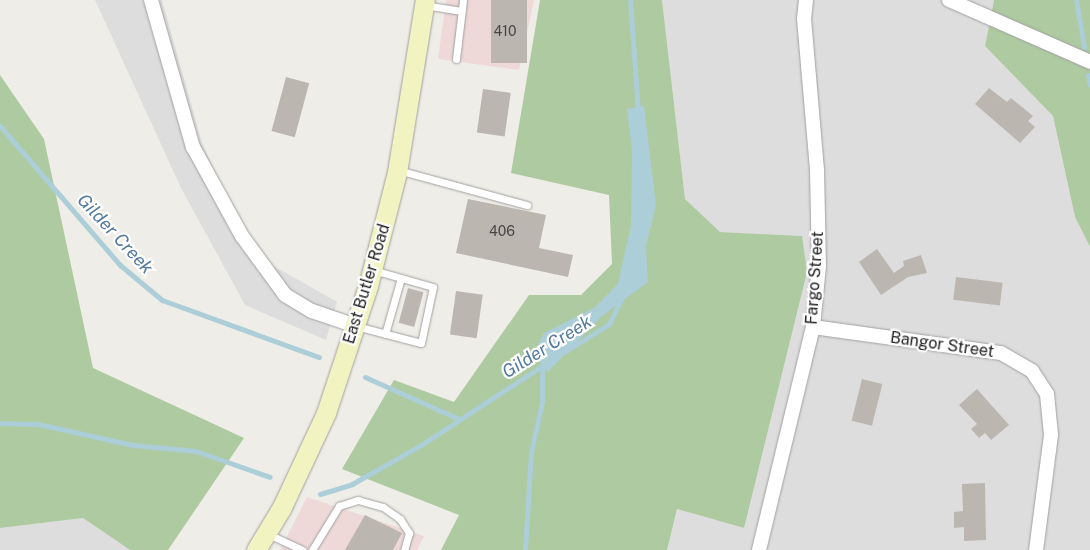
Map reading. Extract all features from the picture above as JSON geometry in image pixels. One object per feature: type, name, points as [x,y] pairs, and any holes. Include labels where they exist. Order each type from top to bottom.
[{"type":"main road","name":"East Butler Road","points":[[256,550],[326,412],[356,326],[373,270],[398,170],[424,2]]},
{"type":"street","points":[[152,0],[193,147],[242,236],[285,295],[312,311],[356,326]]},
{"type":"street","name":"Fargo Street","points":[[760,550],[813,327],[819,219],[806,59],[806,0]]},
{"type":"street","points":[[949,0],[1090,62]]},
{"type":"street","name":"Bangor Street","points":[[813,327],[1001,352],[1032,371],[1047,394],[1051,435],[1036,550]]},
{"type":"lane","points":[[456,59],[463,0]]},
{"type":"lane","points":[[424,2],[462,11]]},
{"type":"lane","points":[[398,170],[527,205]]},
{"type":"lane","points":[[356,326],[421,343],[433,287],[373,270]]},
{"type":"lane","points":[[385,334],[401,278]]},
{"type":"lane","points":[[312,550],[339,506],[358,500],[383,507],[400,519],[410,533],[404,550]]},
{"type":"lane","points":[[266,533],[302,550]]},
{"type":"shaded area","points":[[95,0],[162,0],[202,143],[235,215],[272,265],[337,302],[326,340],[245,305],[181,188]]},
{"type":"shaded area","points":[[446,0],[534,0],[519,70],[438,59]]},
{"type":"shaded area","points":[[662,0],[994,0],[985,46],[1053,116],[1075,217],[1090,247],[1090,550],[667,550],[677,509],[743,528],[802,236],[719,232],[685,199]]},
{"type":"shaded area","points":[[307,497],[424,536],[417,550],[280,550]]},
{"type":"shaded area","points":[[83,518],[130,550],[0,550],[0,528]]},
{"type":"green space","points":[[540,0],[662,0],[685,199],[720,232],[802,236],[807,272],[744,528],[677,509],[667,550],[441,550],[459,515],[342,469],[394,380],[454,402],[529,295],[581,295],[612,264],[609,195],[511,173]]},
{"type":"green space","points":[[994,0],[1090,0],[1090,247],[1075,217],[1053,116],[985,46]]},
{"type":"green space","points":[[0,75],[44,139],[93,368],[244,438],[168,550],[130,550],[83,518],[0,528]]},
{"type":"water","name":"Gilder Creek","points":[[644,106],[656,205],[646,246],[648,282],[601,317],[548,372],[533,354],[544,333],[594,308],[618,284],[631,225],[632,151],[627,109]]},
{"type":"building","points":[[491,0],[527,0],[527,63],[491,63]]},
{"type":"building","points":[[286,77],[309,83],[295,137],[272,131]]},
{"type":"building","points":[[989,88],[1007,102],[1011,98],[1033,116],[1028,121],[1035,127],[1020,143],[975,104]]},
{"type":"building","points":[[483,89],[511,93],[505,136],[477,133]]},
{"type":"building","points":[[468,199],[546,215],[539,248],[573,255],[568,277],[456,253]]},
{"type":"building","points":[[877,249],[894,273],[904,266],[903,261],[921,255],[927,273],[908,277],[881,295],[859,262]]},
{"type":"building","points":[[956,277],[1003,283],[1000,306],[953,300]]},
{"type":"building","points":[[408,288],[423,292],[414,327],[399,323]]},
{"type":"building","points":[[456,291],[483,295],[477,338],[450,335]]},
{"type":"building","points":[[862,379],[882,384],[872,426],[852,421]]},
{"type":"building","points":[[977,389],[1009,425],[991,440],[985,433],[979,438],[971,429],[977,424],[959,405]]},
{"type":"building","points":[[985,483],[986,540],[964,541],[964,527],[954,528],[954,512],[963,511],[962,484]]},
{"type":"building","points":[[365,515],[402,533],[393,550],[345,550]]},
{"type":"waterway","name":"Gilder Creek","points":[[630,0],[638,112]]},
{"type":"waterway","points":[[1076,0],[1084,47]]},
{"type":"waterway","points":[[1088,75],[1090,85]]},
{"type":"waterway","name":"Gilder Creek","points":[[0,126],[120,265],[162,300],[319,357]]},
{"type":"waterway","name":"Gilder Creek","points":[[566,351],[609,324],[621,299]]},
{"type":"waterway","points":[[320,494],[352,484],[421,445],[548,362]]},
{"type":"waterway","points":[[525,550],[531,452],[542,402],[542,366]]},
{"type":"waterway","name":"Gilder Creek","points":[[365,377],[459,419]]},
{"type":"waterway","points":[[0,423],[38,424],[133,445],[196,451],[270,477]]}]
